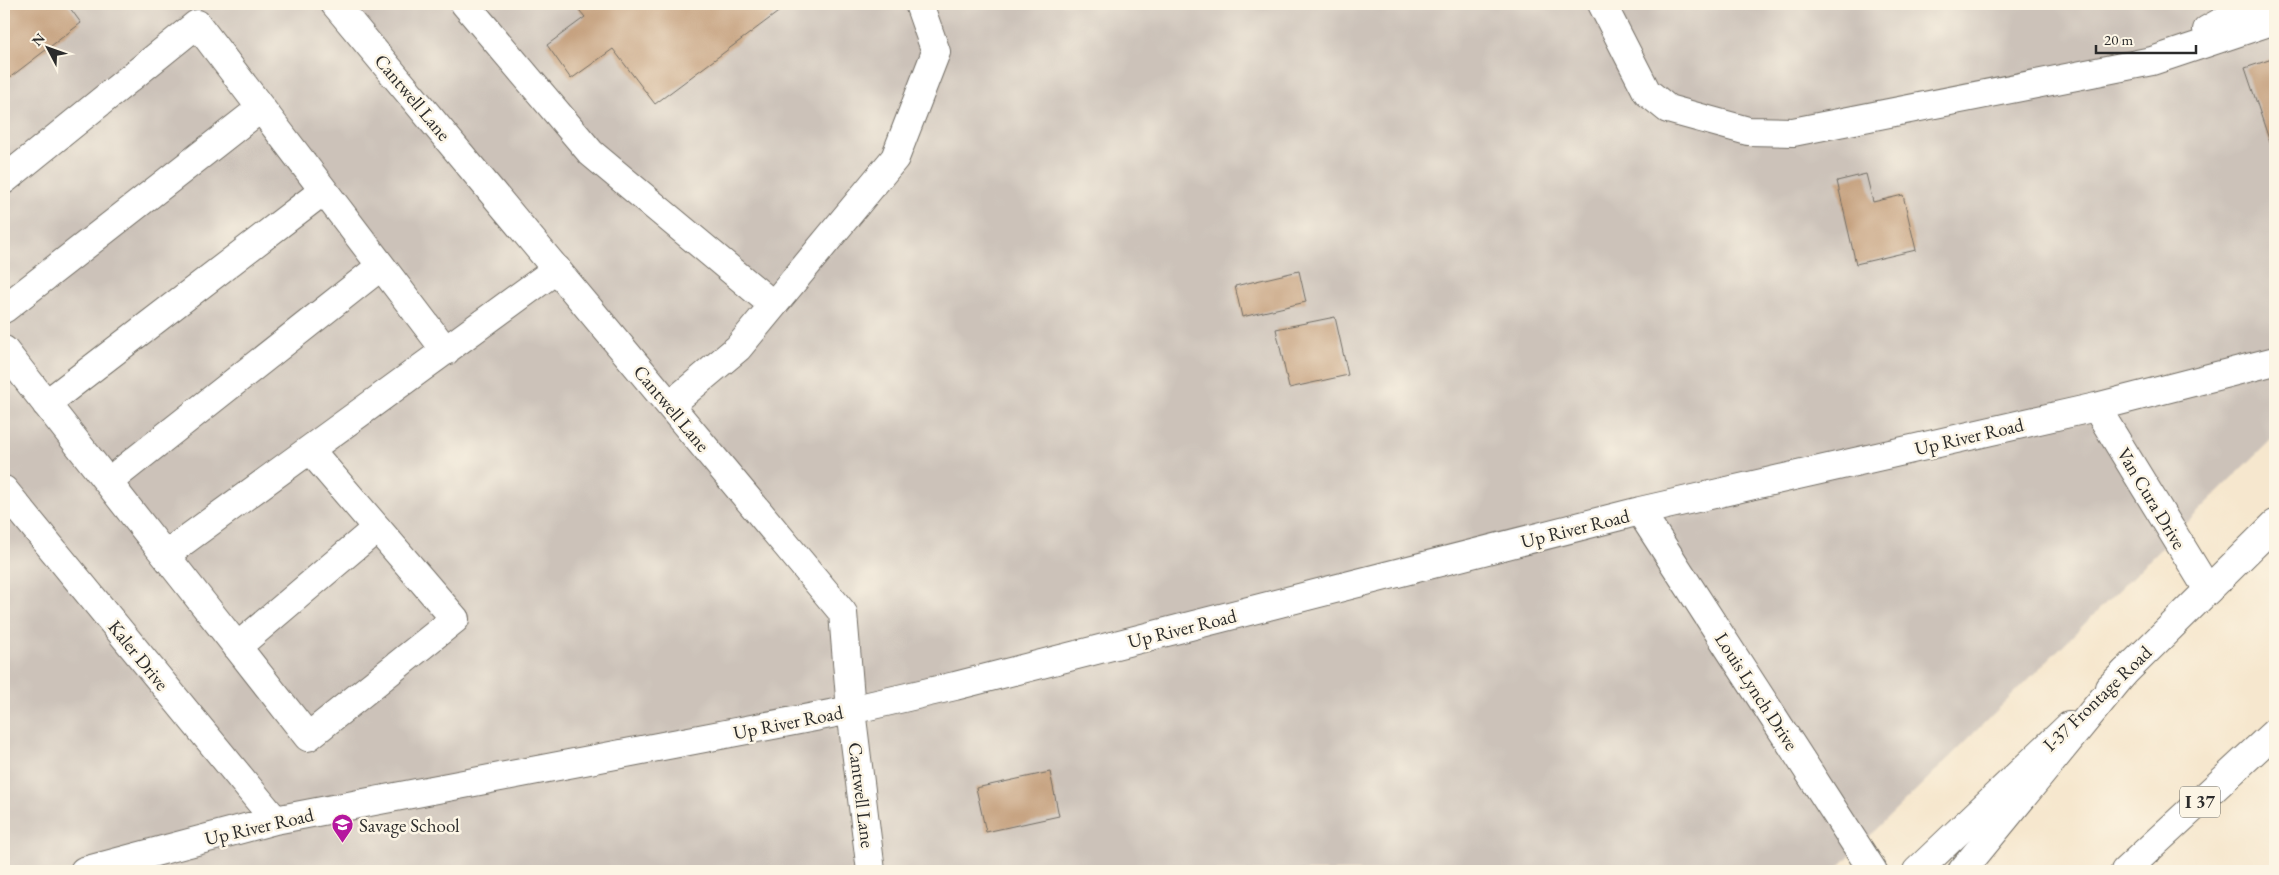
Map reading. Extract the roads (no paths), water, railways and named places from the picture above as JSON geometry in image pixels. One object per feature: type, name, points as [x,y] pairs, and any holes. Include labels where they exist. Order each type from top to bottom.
[{"type":"main road","name":"Cantwell Lane","points":[[335,4],[844,613],[851,710],[871,871]]},
{"type":"main road","points":[[465,4],[591,153],[774,305]]},
{"type":"main road","points":[[670,405],[738,348],[895,158],[936,52],[919,4]]},
{"type":"main road","points":[[1602,4],[1647,92],[1668,109],[1748,131],[1793,132],[2152,61],[2275,20]]},
{"type":"main road","points":[[2152,61],[2253,4]]},
{"type":"main road","points":[[4,180],[197,24],[446,351]]},
{"type":"main road","points":[[4,309],[261,108]]},
{"type":"main road","points":[[46,404],[323,190]]},
{"type":"main road","points":[[108,482],[381,266]]},
{"type":"main road","points":[[165,556],[557,269]]},
{"type":"main road","points":[[4,350],[308,737],[455,619],[310,450]]},
{"type":"main road","name":"Up River Road","points":[[84,871],[275,820],[851,710],[965,684],[1640,511],[2096,407],[2275,360]]},
{"type":"main road","name":"Van Cura Drive","points":[[2096,407],[2208,590]]},
{"type":"main road","name":"Kaler Drive","points":[[4,490],[275,820]]},
{"type":"main road","name":"Louis Lynch Drive","points":[[1640,511],[1873,871]]},
{"type":"main road","name":"I-37 Frontage Road","points":[[1918,871],[2125,672],[2275,524]]},
{"type":"main road","points":[[237,647],[377,528]]},
{"type":"main road","points":[[1962,871],[2125,672]]},
{"type":"main road","name":"I 37","points":[[2124,871],[2275,732]]},
{"type":"place","name":"Savage School","points":[[343,844]]}]
